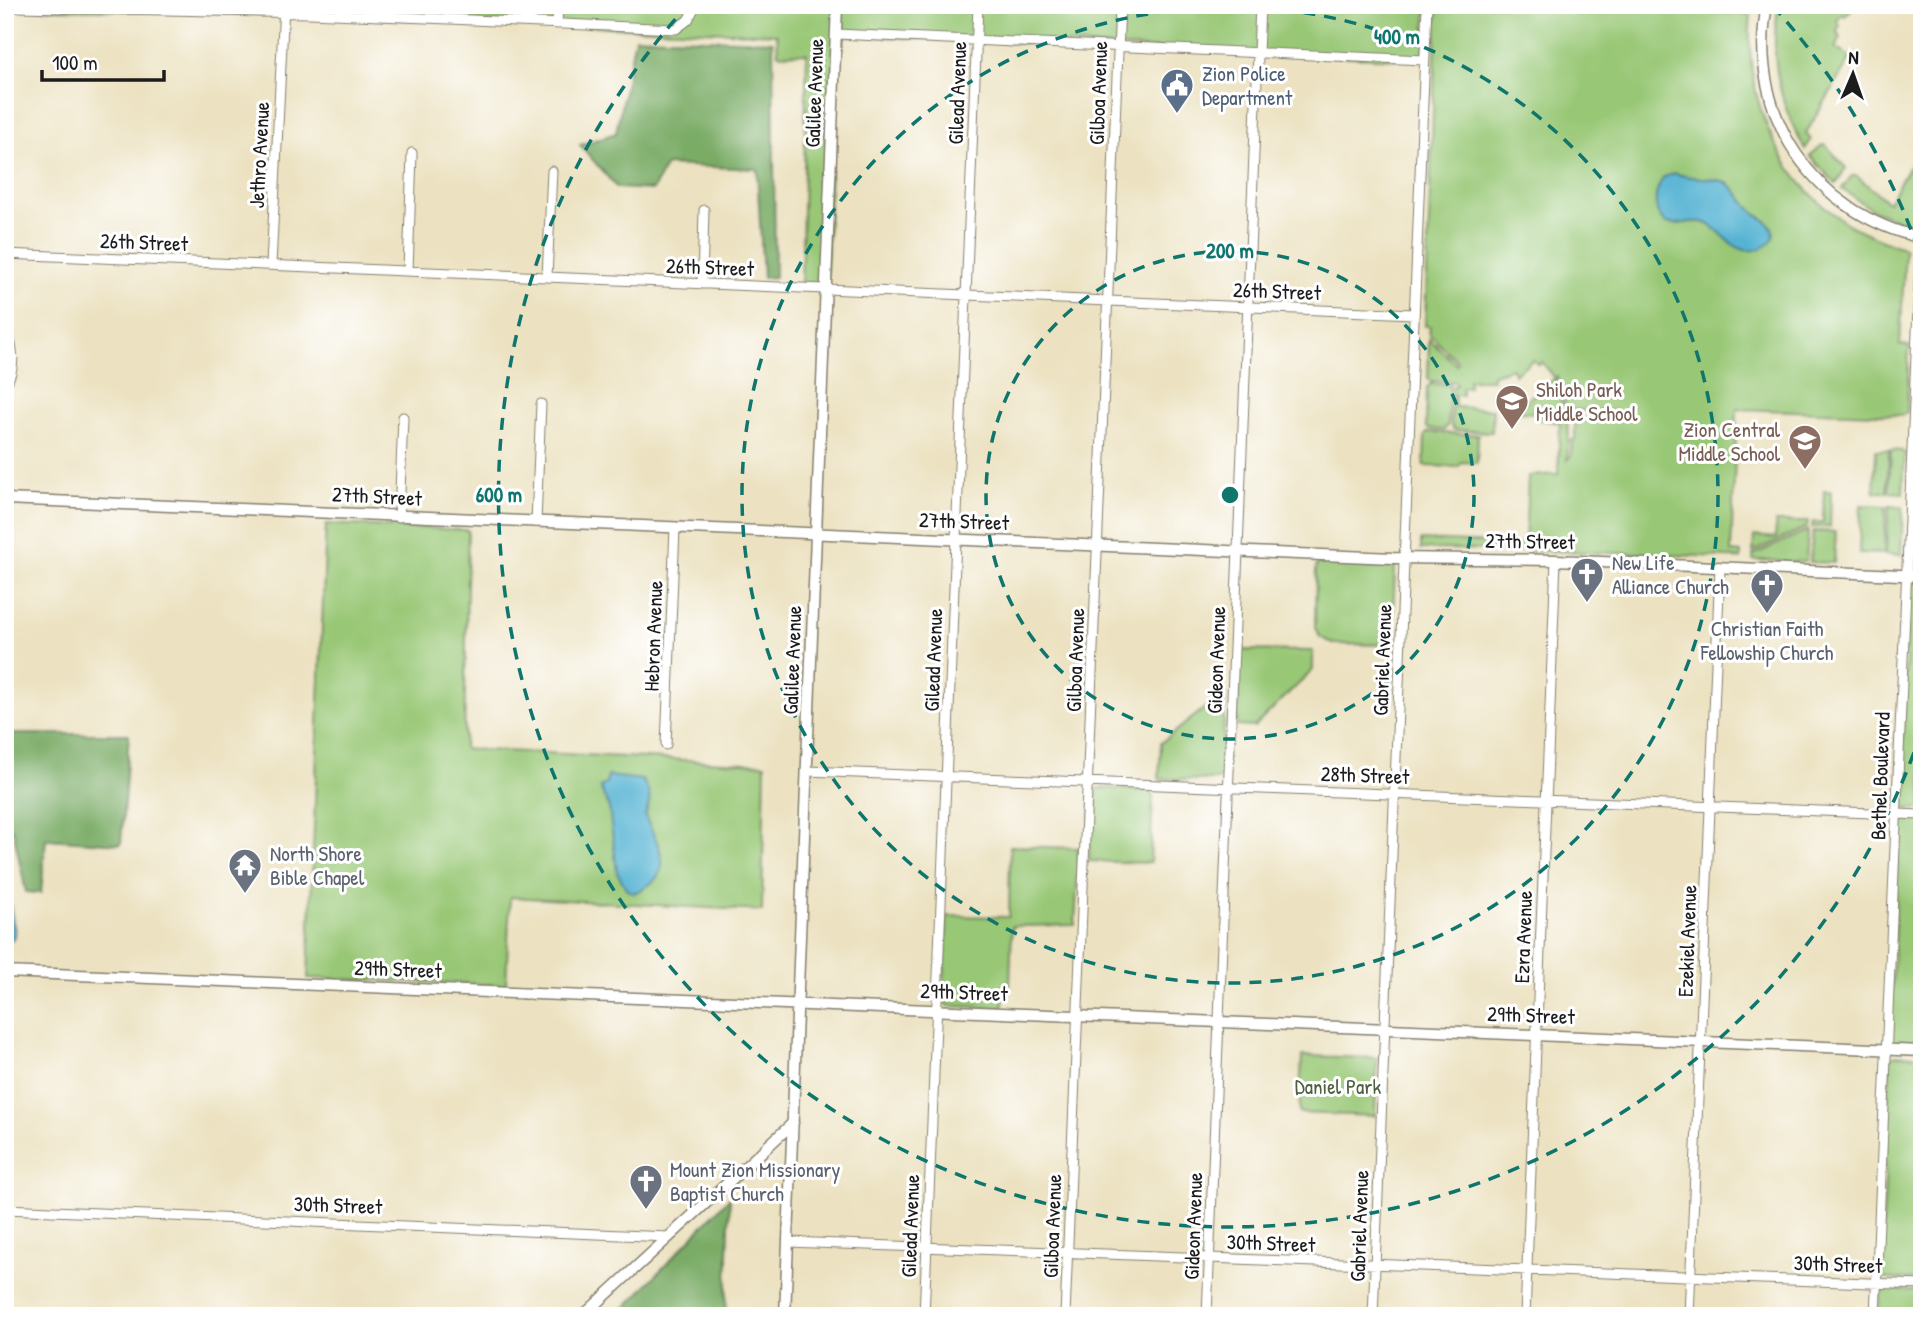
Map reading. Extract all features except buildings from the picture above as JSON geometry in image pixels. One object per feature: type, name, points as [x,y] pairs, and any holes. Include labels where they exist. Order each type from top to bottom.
[{"type":"street","points":[[419,18],[420,5]]},
{"type":"street","points":[[557,24],[558,5]]},
{"type":"street","points":[[17,7],[284,10],[676,29],[688,20],[696,5]]},
{"type":"street","name":"Galilee Avenue","points":[[785,1316],[837,5]]},
{"type":"street","name":"Gilead Avenue","points":[[924,1316],[978,5]]},
{"type":"street","name":"Gilboa Avenue","points":[[1065,1316],[1119,5]]},
{"type":"street","name":"Gideon Avenue","points":[[1207,1316],[1260,5]]},
{"type":"street","name":"Gabriel Avenue","points":[[1373,1316],[1427,5]]},
{"type":"street","points":[[1767,5],[1763,45],[1768,88],[1782,130],[1799,158],[1819,182],[1854,211],[1886,227],[1921,238]]},
{"type":"street","name":"Jethro Avenue","points":[[271,265],[284,10]]},
{"type":"street","points":[[836,34],[1424,60]]},
{"type":"street","points":[[408,271],[412,153]]},
{"type":"street","points":[[547,277],[552,171]]},
{"type":"street","points":[[702,284],[704,210]]},
{"type":"street","name":"Bethel Boulevard","points":[[1875,1316],[1921,238]]},
{"type":"street","name":"26th Street","points":[[5,254],[1414,314]]},
{"type":"street","points":[[5,321],[13,353],[12,375],[5,385]]},
{"type":"street","points":[[536,523],[541,404]]},
{"type":"street","points":[[400,517],[403,417]]},
{"type":"street","name":"27th Street","points":[[5,499],[1404,559],[1556,560],[1922,576]]},
{"type":"street","name":"Hebron Avenue","points":[[666,745],[675,528]]},
{"type":"street","name":"Ezra Avenue","points":[[1525,1316],[1556,560]]},
{"type":"street","name":"Ezekiel Avenue","points":[[1689,1316],[1720,567]]},
{"type":"street","name":"28th Street","points":[[807,771],[1922,815]]},
{"type":"street","name":"29th Street","points":[[5,972],[1922,1051]]},
{"type":"street","points":[[583,1316],[793,1123]]},
{"type":"street","name":"30th Street","points":[[5,1209],[669,1237]]},
{"type":"street","name":"30th Street","points":[[788,1242],[1922,1285]]},
{"type":"green space","points":[[5,5],[1427,5],[1424,60],[836,35],[826,289],[801,288],[807,53],[778,54],[777,34],[284,14],[5,8]]},
{"type":"green space","points":[[1437,5],[1540,5],[1751,14],[1752,73],[1759,102],[1768,129],[1798,180],[1842,220],[1864,233],[1905,249],[1900,345],[1909,346],[1907,412],[1902,415],[1737,409],[1731,552],[1741,553],[1741,559],[1528,550],[1421,549],[1421,540],[1525,544],[1528,476],[1558,474],[1560,423],[1537,419],[1537,416],[1566,417],[1569,434],[1567,460],[1571,455],[1572,440],[1575,440],[1575,419],[1615,419],[1615,411],[1567,410],[1557,376],[1555,378],[1542,362],[1538,365],[1533,360],[1514,374],[1512,368],[1491,375],[1493,380],[1469,380],[1469,387],[1462,387],[1462,395],[1455,395],[1455,407],[1493,409],[1492,432],[1454,430],[1451,425],[1453,386],[1456,386],[1456,382],[1431,381],[1428,378],[1429,339],[1456,364],[1457,361],[1429,334],[1430,326],[1425,326]]},
{"type":"green space","points":[[1779,5],[1850,5],[1852,9],[1845,16],[1842,14],[1837,21],[1841,38],[1835,48],[1855,60],[1849,61],[1806,133],[1811,140],[1805,149],[1788,115],[1778,80],[1775,43]]},
{"type":"green space","points":[[635,37],[773,41],[775,277],[763,278],[757,169],[666,165],[653,190],[617,188],[580,145],[616,133]]},
{"type":"green space","points":[[1822,145],[1826,145],[1846,168],[1836,184],[1810,156]]},
{"type":"green space","points":[[1922,145],[1922,228],[1874,211],[1842,189],[1852,176],[1856,176],[1888,202]]},
{"type":"green space","points":[[1555,378],[1565,414],[1518,412],[1519,406]]},
{"type":"green space","points":[[1431,384],[1450,385],[1448,425],[1444,430],[1429,429],[1426,426],[1427,387]]},
{"type":"green space","points":[[1429,432],[1478,435],[1477,463],[1462,462],[1458,467],[1424,466],[1425,435]]},
{"type":"green space","points":[[1876,450],[1889,450],[1887,492],[1874,492]]},
{"type":"green space","points":[[1891,450],[1905,454],[1903,493],[1889,492]]},
{"type":"green space","points":[[1824,490],[1831,492],[1830,527],[1812,527],[1813,522],[1823,522]]},
{"type":"green space","points":[[1861,505],[1886,506],[1884,554],[1859,553]]},
{"type":"green space","points":[[1889,506],[1903,507],[1901,555],[1886,554]]},
{"type":"green space","points":[[1775,522],[1808,522],[1807,527],[1753,552],[1754,536],[1776,538]]},
{"type":"green space","points":[[326,524],[468,530],[464,749],[765,764],[762,911],[510,897],[506,985],[308,978]]},
{"type":"green space","points":[[1808,530],[1806,562],[1753,560],[1753,555]]},
{"type":"green space","points":[[1813,531],[1836,532],[1834,563],[1810,562]]},
{"type":"green space","points":[[1318,563],[1395,566],[1392,645],[1333,644],[1320,637],[1315,628]]},
{"type":"green space","points":[[1922,582],[1922,809],[1906,809],[1900,800],[1909,590],[1912,584]]},
{"type":"green space","points":[[1240,650],[1313,651],[1313,670],[1254,727],[1237,726]]},
{"type":"green space","points":[[1225,692],[1222,775],[1218,780],[1159,779],[1161,743]]},
{"type":"green space","points":[[5,734],[129,734],[121,844],[46,839],[41,893],[26,892],[13,830],[5,827]]},
{"type":"green space","points":[[1098,788],[1149,790],[1153,797],[1150,863],[1089,861],[1092,792]]},
{"type":"green space","points":[[1905,820],[1922,821],[1922,1045],[1896,1044],[1890,1037],[1899,825]]},
{"type":"green space","points":[[1010,846],[1079,848],[1075,925],[1012,926],[1010,985],[1004,985],[1003,1008],[949,1006],[943,1002],[947,916],[1009,917]]},
{"type":"green space","points":[[1895,1055],[1922,1056],[1922,1280],[1886,1279],[1881,1272],[1890,1059]]},
{"type":"green space","name":"Daniel Park","points":[[1302,1056],[1377,1058],[1375,1116],[1299,1113]]},
{"type":"green space","points":[[730,1197],[726,1316],[621,1316],[620,1313]]},
{"type":"green space","points":[[1886,1289],[1922,1291],[1922,1316],[1879,1316],[1880,1295]]},
{"type":"water","points":[[1675,173],[1727,183],[1752,211],[1771,226],[1774,234],[1770,243],[1756,250],[1745,250],[1734,245],[1706,223],[1664,222],[1656,206],[1656,194],[1664,177]]},
{"type":"water","points":[[608,776],[642,780],[649,793],[645,816],[660,850],[661,869],[657,878],[648,886],[634,893],[627,890],[617,872],[609,808],[600,787],[606,784]]},
{"type":"water","points":[[5,877],[15,933],[12,940],[5,942]]},
{"type":"place","name":"Zion Police Department","points":[[1177,115]]},
{"type":"place","name":"Shiloh Park Middle School","points":[[1512,431]]},
{"type":"place","name":"Zion Central Middle School","points":[[1805,471]]},
{"type":"place","name":"New Life Alliance Church","points":[[1587,604]]},
{"type":"place","name":"Christian Faith Fellowship Church","points":[[1767,615]]},
{"type":"place","name":"North Shore Bible Chapel","points":[[245,895]]},
{"type":"place","name":"Mount Zion Missionary Baptist Church","points":[[646,1211]]}]
